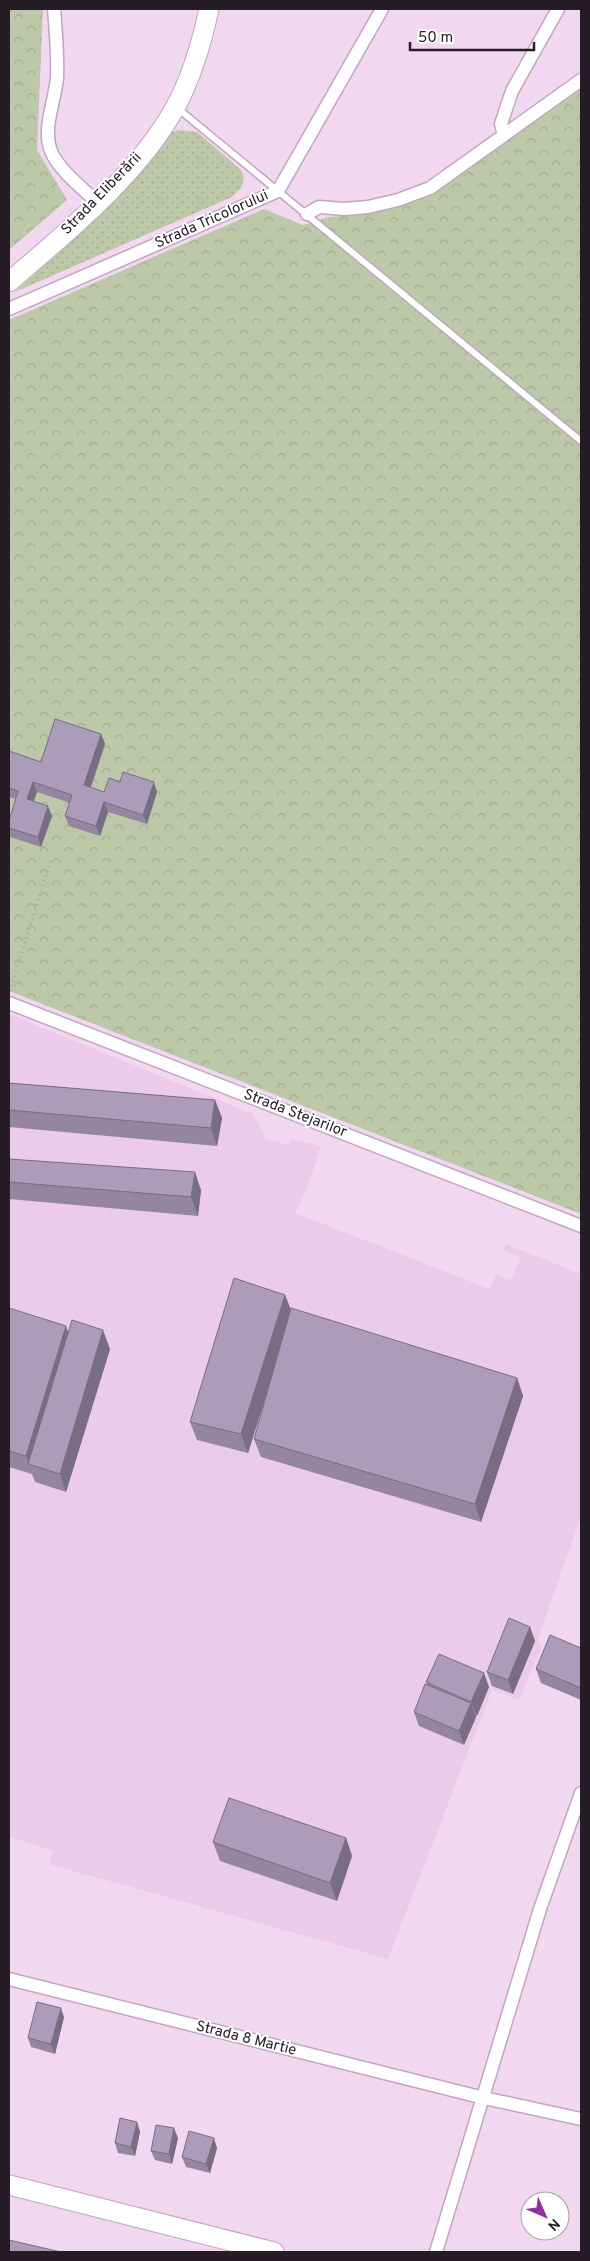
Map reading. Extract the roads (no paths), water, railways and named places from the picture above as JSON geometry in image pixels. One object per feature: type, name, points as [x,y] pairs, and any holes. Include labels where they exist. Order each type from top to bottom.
[{"type":"street","points":[[54,9],[57,41],[57,79],[48,134],[51,152],[69,175],[97,202]]},
{"type":"street","name":"Strada Eliberării","points":[[9,282],[97,202],[136,161],[176,106],[191,71],[204,32],[209,9]]},
{"type":"street","name":"Strada Tricolorului","points":[[9,309],[278,191],[382,9]]},
{"type":"street","points":[[504,135],[501,124],[512,91],[558,9]]},
{"type":"street","points":[[307,214],[319,207],[344,209],[368,207],[398,200],[430,188],[581,80]]},
{"type":"street","name":"Strada Stejarilor","points":[[9,1003],[581,1226]]},
{"type":"street","points":[[436,2252],[540,1909],[581,1793]]},
{"type":"street","name":"Strada 8 Martie","points":[[9,1979],[484,2098],[581,2118]]},
{"type":"street","points":[[9,2185],[274,2252]]},
{"type":"lane","points":[[176,106],[581,441]]}]
